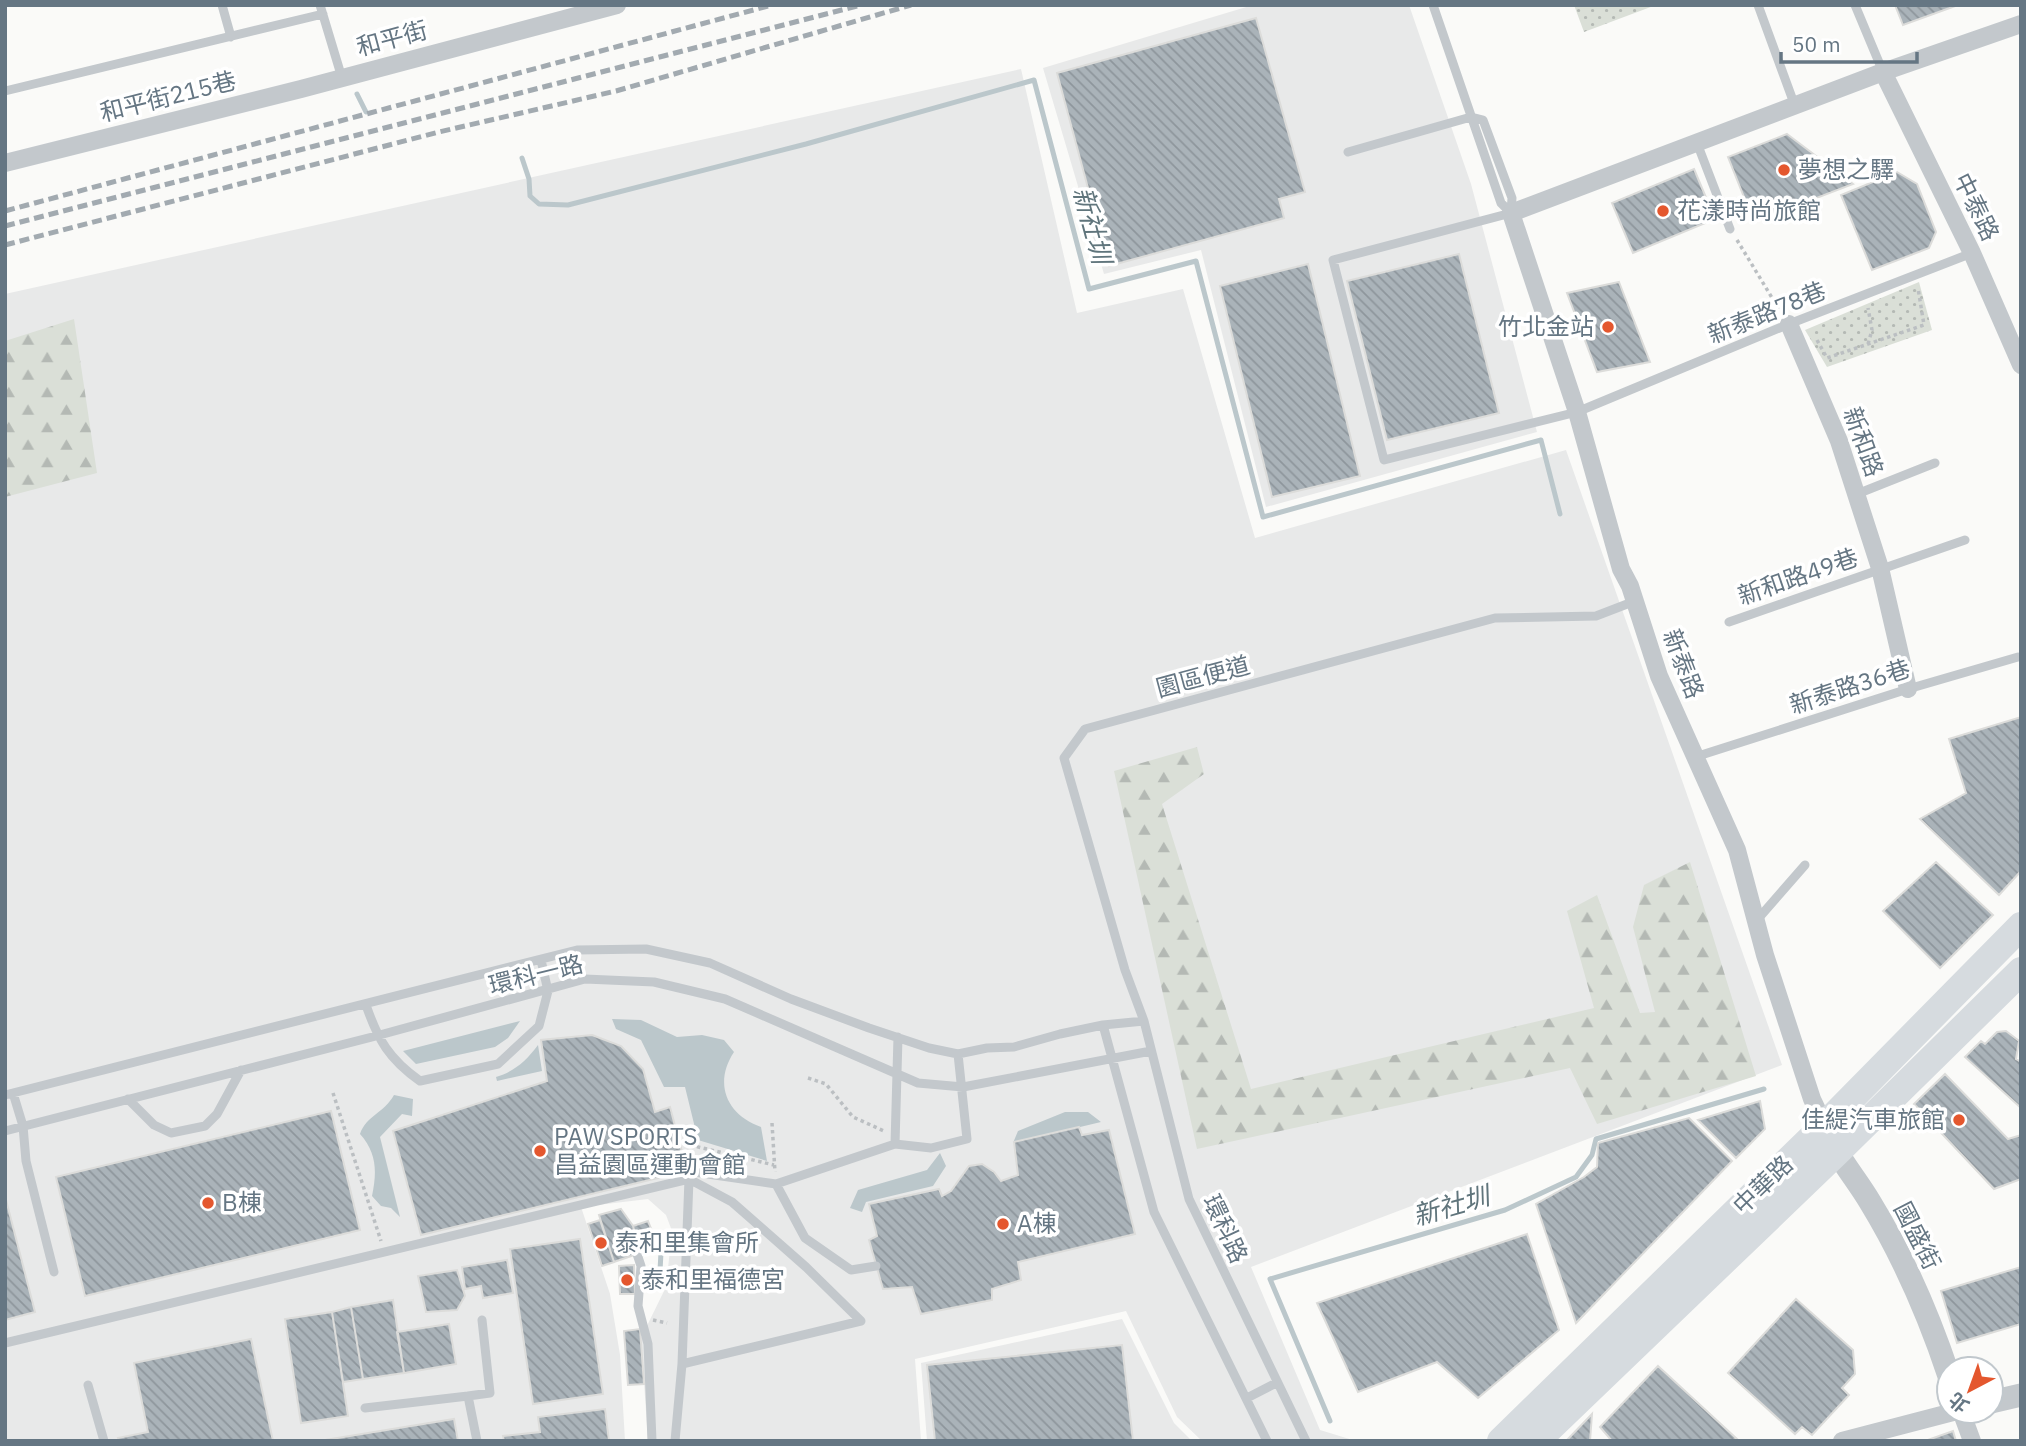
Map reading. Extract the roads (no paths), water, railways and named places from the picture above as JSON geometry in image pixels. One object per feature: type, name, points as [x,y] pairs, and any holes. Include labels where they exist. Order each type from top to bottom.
[{"type":"main road","name":"中華路","points":[[1501,1441],[1824,1126],[2021,926]]},
{"type":"main road","name":"中華路","points":[[1536,1441],[1838,1152],[2021,971]]},
{"type":"street","name":"和平街","points":[[342,78],[617,5]]},
{"type":"street","points":[[1511,213],[1884,72],[2021,24]]},
{"type":"street","name":"中泰路","points":[[1884,72],[1972,253],[2021,365]]},
{"type":"street","name":"和平街215巷","points":[[5,163],[342,78]]},
{"type":"street","name":"新泰路","points":[[1511,213],[1577,412],[1621,569],[1635,601],[1659,676],[1737,850],[1756,922],[1812,1099],[1824,1126]]},
{"type":"street","name":"新和路","points":[[1789,324],[1839,441],[1857,494],[1880,568],[1908,689]]},
{"type":"street","name":"國盛街","points":[[1824,1126],[1871,1202],[1932,1325],[1942,1355]]},
{"type":"street","points":[[1842,1441],[1935,1417]]},
{"type":"lane","points":[[222,5],[231,37]]},
{"type":"lane","name":"新泰路","points":[[1433,5],[1501,203],[1511,213]]},
{"type":"lane","points":[[1758,5],[1795,106]]},
{"type":"lane","points":[[1855,5],[1884,72]]},
{"type":"lane","points":[[5,91],[231,37],[322,10],[342,78]]},
{"type":"lane","points":[[1348,152],[1471,117]]},
{"type":"lane","points":[[1697,143],[1730,229]]},
{"type":"lane","name":"新泰路78巷","points":[[1511,213],[1333,260],[1384,460],[1577,412],[1789,324],[1972,253]]},
{"type":"lane","points":[[1857,494],[1935,463]]},
{"type":"lane","name":"新和路49巷","points":[[1730,622],[1965,540]]},
{"type":"lane","name":"園區便道","points":[[1144,1021],[1125,970],[1064,758],[1085,729],[1495,618],[1596,615],[1635,601]]},
{"type":"lane","name":"新泰路36巷","points":[[1695,757],[2018,657]]},
{"type":"lane","points":[[1756,922],[1805,865]]},
{"type":"lane","name":"環科一路","points":[[9,1094],[577,950],[646,949],[710,963],[791,999],[929,1048],[958,1054],[987,1048],[1014,1047],[1103,1025],[1144,1021]]},
{"type":"lane","points":[[366,1005],[376,1036],[393,1059],[420,1081],[498,1063],[539,1026],[548,991],[541,960]]},
{"type":"lane","name":"環科一路","points":[[5,1131],[548,991],[585,979],[654,982],[725,999],[918,1083],[963,1087],[1151,1051]]},
{"type":"lane","name":"環科路","points":[[1144,1021],[1189,1199],[1306,1441]]},
{"type":"lane","points":[[1103,1025],[1154,1212],[1267,1441]]},
{"type":"lane","points":[[894,1144],[898,1037]]},
{"type":"lane","points":[[5,1343],[384,1252],[688,1175],[776,1184],[894,1144],[931,1148],[967,1139],[958,1054]]},
{"type":"lane","points":[[128,1099],[154,1125],[172,1133],[205,1126],[217,1114],[241,1070]]},
{"type":"lane","points":[[9,1094],[23,1126],[26,1161],[54,1272]]},
{"type":"lane","points":[[675,1441],[682,1364],[688,1175]]},
{"type":"lane","points":[[682,1364],[861,1321],[806,1267],[732,1202],[688,1175]]},
{"type":"lane","points":[[776,1184],[805,1238],[851,1270],[876,1266]]},
{"type":"lane","points":[[637,1254],[641,1266],[638,1306],[648,1344],[652,1441]]},
{"type":"lane","points":[[365,1408],[490,1393],[482,1320]]},
{"type":"lane","points":[[1247,1398],[1276,1383]]},
{"type":"lane","points":[[89,1385],[104,1441]]},
{"type":"lane","points":[[468,1396],[477,1441]]},
{"type":"waterway","name":"新社圳","points":[[522,158],[529,179],[530,196],[539,204],[568,205],[806,144],[1034,80],[1089,289],[1196,261],[1263,517],[1541,440],[1560,514]]},
{"type":"waterway","name":"新社圳","points":[[357,94],[366,112]]},
{"type":"waterway","name":"新社圳","points":[[1330,1421],[1270,1279],[1505,1210],[1576,1177],[1592,1155],[1596,1139],[1764,1089]]},
{"type":"waterway","points":[[660,1271],[661,1252]]},
{"type":"railway","points":[[5,211],[772,5]]},
{"type":"railway","points":[[5,226],[861,5]]},
{"type":"railway","points":[[5,245],[439,132],[616,91],[911,5]]},
{"type":"place","name":"夢想之驛","points":[[1784,170]]},
{"type":"place","name":"花漾時尚旅館","points":[[1663,211]]},
{"type":"place","name":"竹北金站","points":[[1608,327]]},
{"type":"place","name":"佳緹汽車旅館","points":[[1959,1120]]},
{"type":"place","name":"PAW SPORTS 昌益園區運動會館","points":[[540,1151]]},
{"type":"place","name":"B棟","points":[[208,1203]]},
{"type":"place","name":"A棟","points":[[1003,1224]]},
{"type":"place","name":"泰和里集會所","points":[[601,1243]]},
{"type":"place","name":"泰和里福德宮","points":[[627,1280]]}]
